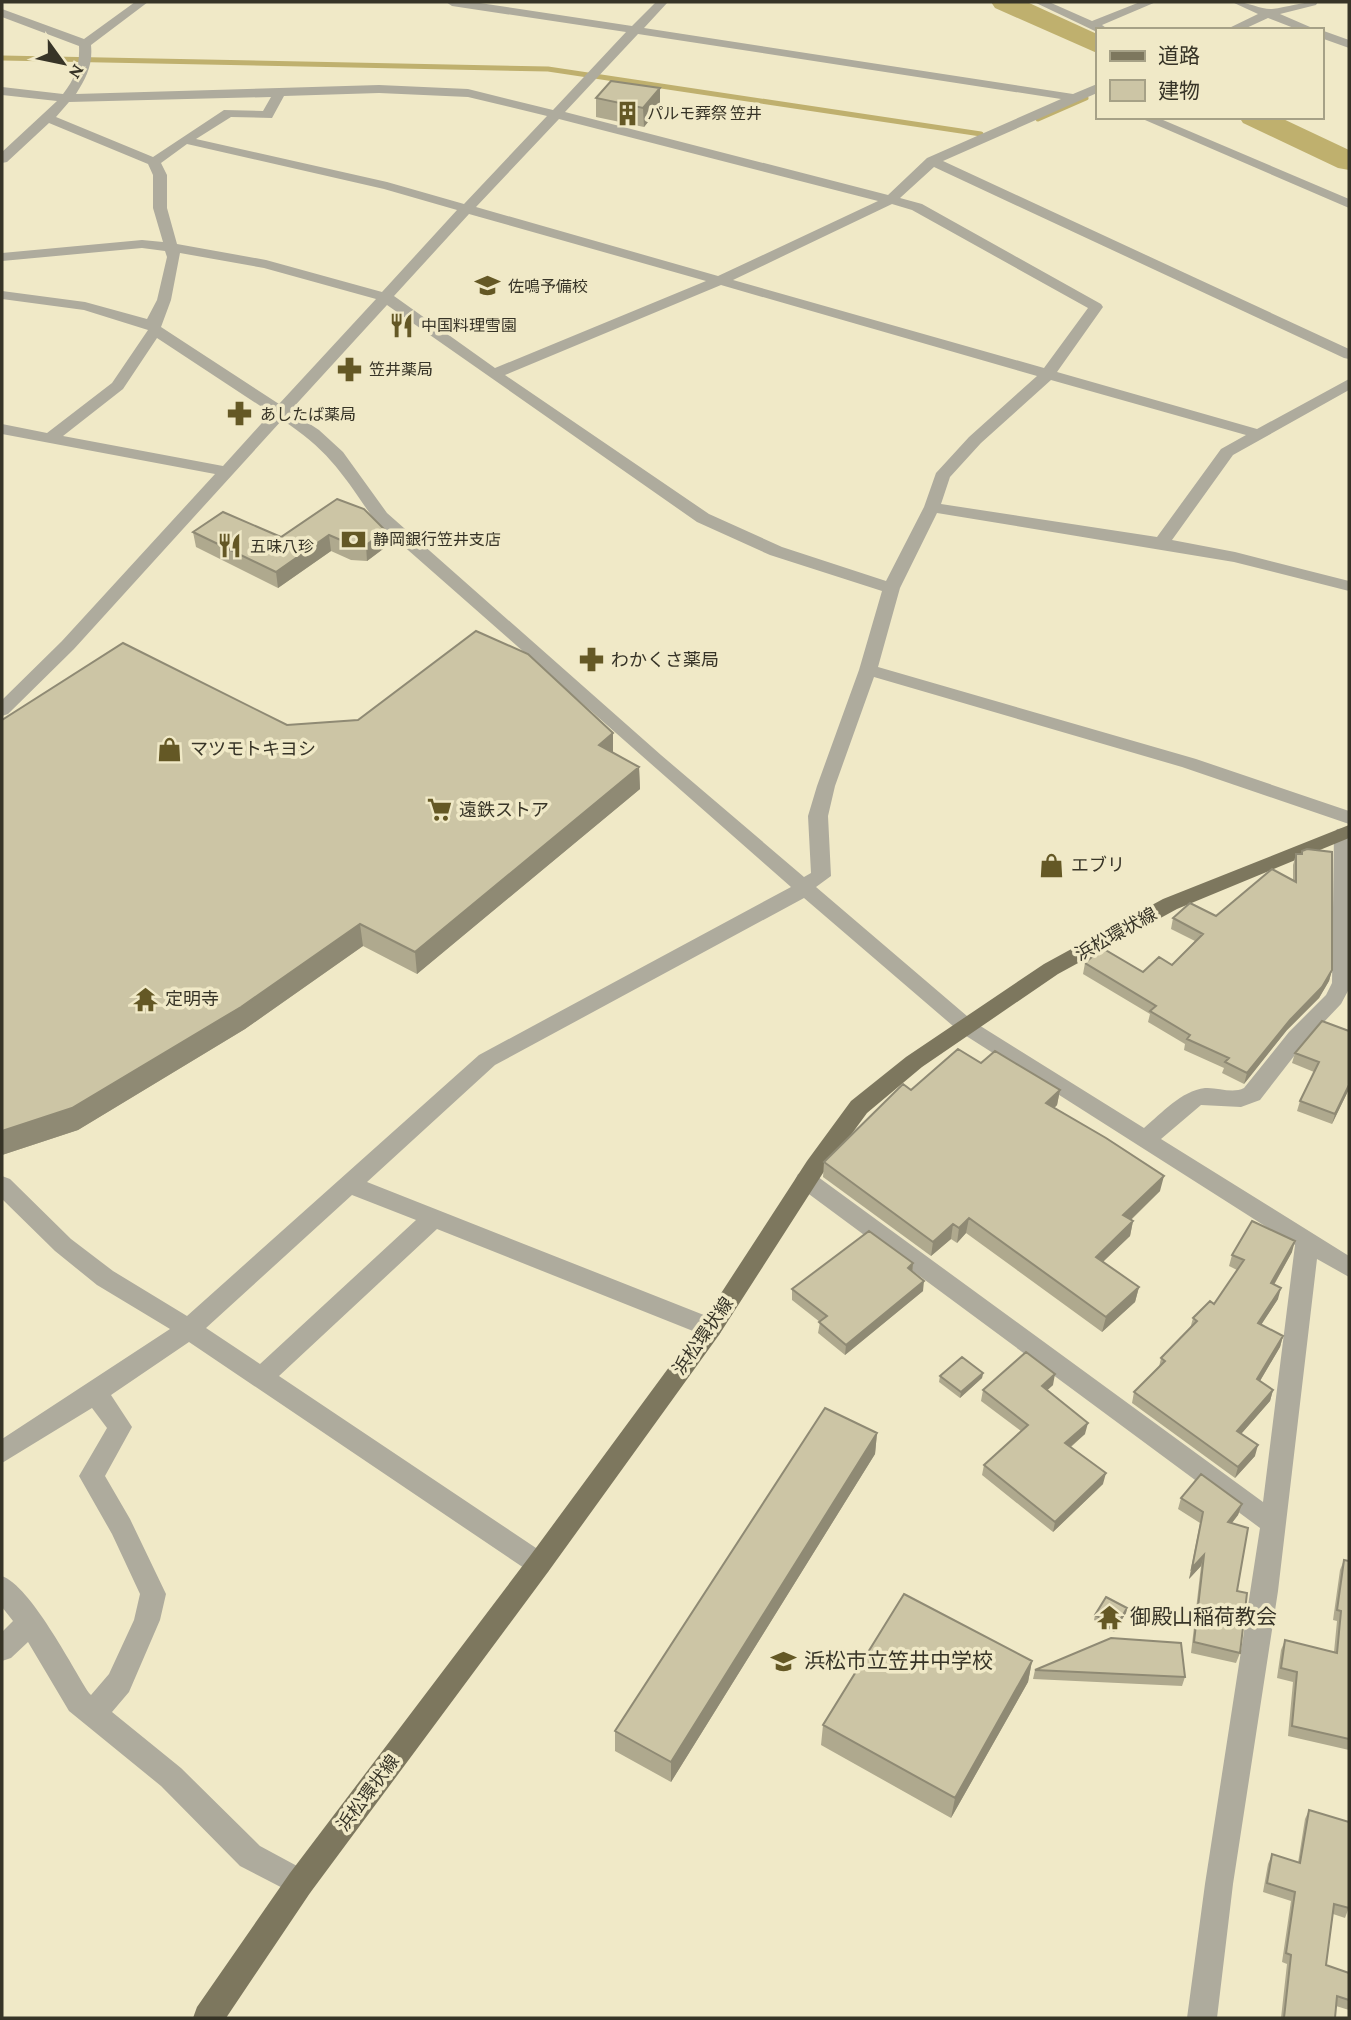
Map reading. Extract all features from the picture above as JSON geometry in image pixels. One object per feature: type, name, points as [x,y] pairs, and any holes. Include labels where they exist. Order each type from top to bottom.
[{"type":"main road","name":"浜松環状線","points":[[208,2018],[300,1883],[539,1564],[711,1328],[806,1180],[859,1107],[914,1062],[1051,969],[1170,904],[1347,820]]},
{"type":"street","points":[[85,44],[142,2]]},
{"type":"street","points":[[452,2],[633,32],[1089,94]]},
{"type":"street","points":[[2,710],[10,691],[68,645],[466,209],[662,2]]},
{"type":"street","points":[[1040,2],[1098,27],[1150,2]]},
{"type":"street","points":[[1238,2],[1306,28]]},
{"type":"street","points":[[1235,28],[1269,13],[1312,2]]},
{"type":"street","points":[[2,13],[85,44]]},
{"type":"street","points":[[1323,35],[1349,44]]},
{"type":"street","points":[[2,159],[71,94],[89,59],[85,44]]},
{"type":"street","points":[[2,91],[66,98],[379,89],[468,93],[917,207],[1096,307],[1048,374],[975,440],[942,477],[932,507],[891,588],[869,670],[826,786],[818,816],[821,876],[487,1060],[189,1329],[95,1393],[2,1451]]},
{"type":"street","points":[[154,162],[229,113],[267,115],[279,93]]},
{"type":"street","points":[[494,374],[722,280],[890,200],[932,161],[1089,94]]},
{"type":"street","points":[[46,117],[154,162],[160,175],[160,208],[172,247],[173,270],[154,327],[118,386],[51,437]]},
{"type":"street","points":[[1149,119],[1349,204]]},
{"type":"street","points":[[185,140],[300,165],[466,209],[1259,434]]},
{"type":"street","points":[[932,161],[1349,355]]},
{"type":"street","points":[[2,257],[142,244],[172,247],[266,264],[387,298],[703,519],[776,551],[891,588]]},
{"type":"street","points":[[2,295],[85,306],[154,327],[313,433],[337,455],[381,517],[654,760],[967,1027],[1349,1268]]},
{"type":"street","points":[[1161,543],[1227,452],[1349,384]]},
{"type":"street","points":[[2,429],[225,471]]},
{"type":"street","points":[[932,507],[1235,557],[1349,586]]},
{"type":"street","points":[[869,670],[1189,763],[1347,820],[1342,983],[1335,999],[1297,1037],[1252,1094],[1241,1099],[1206,1096],[1194,1099],[1146,1140]]},
{"type":"street","points":[[806,1180],[1274,1524]]},
{"type":"street","points":[[2,1185],[63,1245],[105,1278],[189,1329],[539,1564]]},
{"type":"street","points":[[351,1185],[711,1328]]},
{"type":"street","points":[[261,1378],[435,1217]]},
{"type":"street","points":[[1202,2018],[1219,1884],[1274,1524],[1307,1242]]},
{"type":"street","points":[[94,1712],[119,1683],[147,1620],[153,1594],[121,1527],[92,1476],[120,1427],[95,1393]]},
{"type":"street","points":[[2,1588],[30,1622],[79,1702],[171,1777],[250,1856],[300,1883]]},
{"type":"street","points":[[2,1649],[30,1622]]},
{"type":"building","points":[[611,81],[660,88],[643,108],[596,98]]},
{"type":"building","points":[[337,499],[364,509],[386,531],[366,545],[350,544],[329,535],[276,572],[193,532],[223,512],[281,537]]},
{"type":"building","points":[[476,631],[528,654],[613,733],[599,745],[639,767],[415,952],[360,924],[241,1007],[72,1108],[2,1131],[2,720],[123,643],[287,725],[358,720]]},
{"type":"building","points":[[1307,849],[1332,852],[1332,970],[1322,987],[1290,1020],[1247,1073],[1225,1062],[1229,1058],[1187,1039],[1190,1035],[1150,1011],[1156,1006],[1085,963],[1102,948],[1143,972],[1159,957],[1172,965],[1203,934],[1173,918],[1190,903],[1216,916],[1272,869],[1296,882],[1296,854],[1302,854],[1302,851]]},
{"type":"building","points":[[1322,1021],[1349,1031],[1349,1085],[1335,1114],[1300,1101],[1319,1062],[1295,1053]]},
{"type":"building","points":[[958,1049],[981,1063],[995,1051],[1060,1090],[1046,1103],[1164,1176],[1123,1215],[1133,1221],[1096,1257],[1139,1287],[1106,1317],[969,1218],[959,1228],[953,1224],[933,1242],[824,1162],[903,1084],[911,1090]]},
{"type":"building","points":[[1252,1221],[1295,1241],[1271,1283],[1281,1288],[1258,1323],[1283,1336],[1257,1379],[1273,1390],[1237,1431],[1258,1445],[1238,1467],[1134,1392],[1165,1361],[1161,1358],[1197,1321],[1193,1318],[1210,1301],[1214,1304],[1244,1260],[1232,1255]]},
{"type":"building","points":[[869,1231],[913,1263],[908,1268],[924,1281],[846,1345],[819,1322],[827,1316],[792,1289]]},
{"type":"building","points":[[1026,1352],[1055,1374],[1042,1386],[1088,1423],[1065,1443],[1106,1473],[1055,1522],[984,1465],[1028,1425],[983,1390]]},
{"type":"building","points":[[962,1357],[983,1373],[961,1392],[940,1376]]},
{"type":"building","points":[[825,1408],[877,1433],[671,1762],[615,1731]]},
{"type":"building","points":[[1201,1474],[1242,1504],[1228,1522],[1248,1528],[1237,1591],[1247,1593],[1240,1653],[1194,1642],[1204,1555],[1192,1568],[1203,1512],[1181,1498]]},
{"type":"building","points":[[1344,1560],[1349,1561],[1349,1739],[1292,1726],[1297,1672],[1281,1668],[1285,1640],[1337,1653],[1341,1611],[1337,1610]]},
{"type":"building","points":[[904,1594],[1032,1661],[955,1798],[823,1725]]},
{"type":"building","name":"御殿山稲荷教会","points":[[1106,1597],[1127,1608],[1116,1627],[1095,1615]]},
{"type":"building","points":[[1111,1638],[1181,1643],[1185,1677],[1035,1670]]},
{"type":"building","points":[[1309,1810],[1349,1822],[1349,1908],[1334,1904],[1326,1965],[1349,1973],[1349,2000],[1337,1996],[1335,2018],[1284,2018],[1291,1955],[1286,1953],[1295,1892],[1267,1883],[1272,1854],[1300,1863]]},
{"type":"waterway","points":[[1005,2],[1096,45]]},
{"type":"waterway","points":[[2,58],[548,69],[981,134]]},
{"type":"waterway","points":[[1038,119],[1086,98]]},
{"type":"waterway","points":[[1258,119],[1349,161]]},
{"type":"place","name":"パルモ葬祭 笠井","points":[[627,113]]},
{"type":"place","name":"佐鳴予備校","points":[[488,286]]},
{"type":"place","name":"中国料理雪園","points":[[401,325]]},
{"type":"place","name":"笠井薬局","points":[[349,369]]},
{"type":"place","name":"あしたば薬局","points":[[240,414]]},
{"type":"place","name":"静岡銀行笠井支店","points":[[353,539]]},
{"type":"place","name":"五味八珍","points":[[230,546]]},
{"type":"place","name":"わかくさ薬局","points":[[591,660]]},
{"type":"place","name":"マツモトキヨシ","points":[[170,749]]},
{"type":"place","name":"遠鉄ストア","points":[[439,810]]},
{"type":"place","name":"エブリ","points":[[1051,865]]},
{"type":"place","name":"定明寺","points":[[145,999]]},
{"type":"place","name":"御殿山稲荷教会","points":[[1110,1617]]},
{"type":"place","name":"浜松市立笠井中学校","points":[[784,1661]]}]
